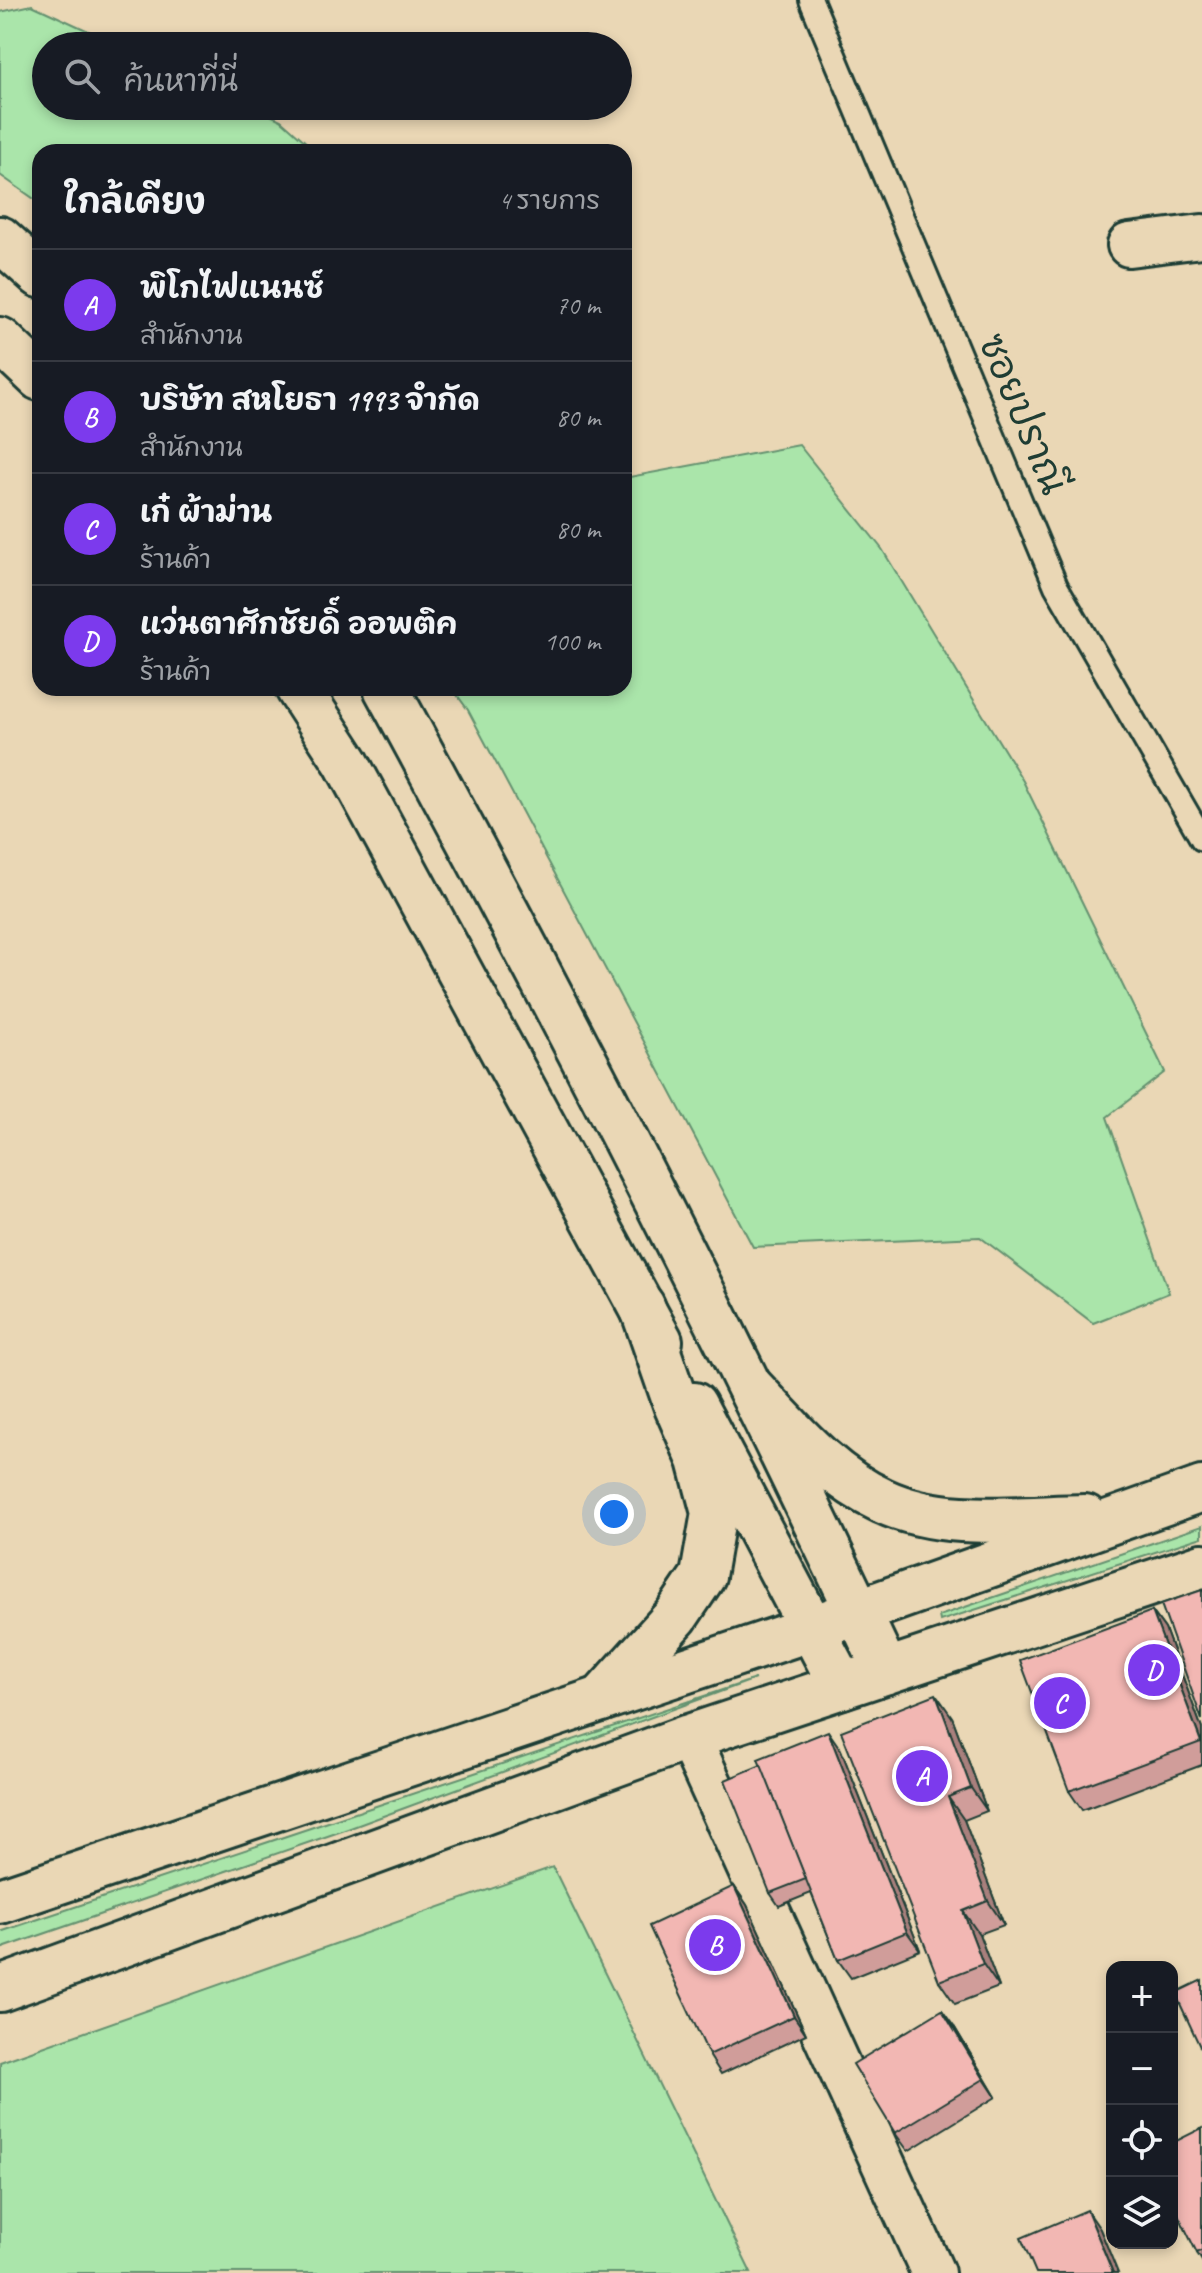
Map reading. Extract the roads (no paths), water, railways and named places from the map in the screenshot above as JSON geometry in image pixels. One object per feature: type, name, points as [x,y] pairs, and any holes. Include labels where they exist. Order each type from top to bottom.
[{"type":"main road","points":[[0,239],[32,268]]},
{"type":"main road","points":[[0,340],[32,370]]},
{"type":"main road","points":[[303,696],[346,762],[642,1306],[842,1686]]},
{"type":"main road","points":[[390,696],[496,889],[752,1389],[886,1671]]},
{"type":"main road","points":[[599,1701],[676,1616],[703,1576],[714,1513],[700,1460],[677,1407],[642,1306]]},
{"type":"main road","points":[[752,1389],[824,1463],[883,1502],[945,1518],[1121,1516]]},
{"type":"main road","points":[[0,1901],[812,1628],[1202,1489]]},
{"type":"main road","points":[[0,1989],[689,1737],[1202,1566]]},
{"type":"street","points":[[1129,245],[1202,236]]},
{"type":"street","points":[[689,1737],[933,2273]]},
{"type":"lane","name":"ซอยปราณี","points":[[811,0],[1056,586],[1202,839]]},
{"type":"place","name":"แว่นตาศักชัยดิ์ ออพติค","points":[[1154,1670]]},
{"type":"place","name":"เก๋ ผ้าม่าน","points":[[1060,1703]]},
{"type":"place","name":"พิโกไฟแนนซ์","points":[[922,1776]]},
{"type":"place","name":"บริษัท สหโยธา 1993 จำกัด","points":[[715,1945]]}]
